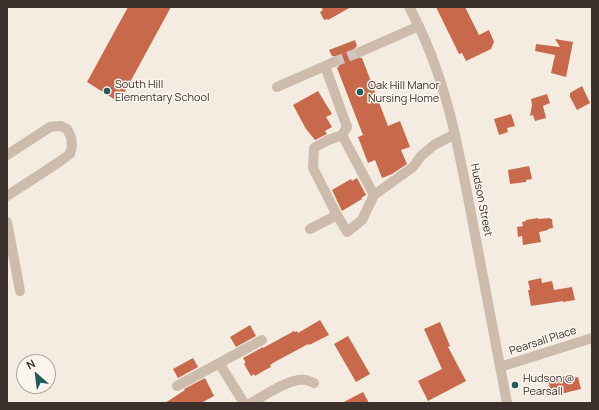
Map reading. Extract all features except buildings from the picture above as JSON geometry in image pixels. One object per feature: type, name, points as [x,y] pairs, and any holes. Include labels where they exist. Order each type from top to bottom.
[{"type":"street","name":"Hudson Street","points":[[409,7],[427,44],[442,84],[455,134],[507,403]]},
{"type":"street","points":[[360,52],[419,26]]},
{"type":"street","points":[[277,87],[330,64],[347,127],[342,135],[326,141],[314,148],[313,168],[346,232],[362,220],[374,195],[413,167],[421,156],[434,145],[455,134]]},
{"type":"street","points":[[7,155],[50,127],[61,126],[67,129],[71,137],[72,146],[70,154],[7,196]]},
{"type":"street","points":[[342,135],[374,195]]},
{"type":"street","points":[[310,230],[337,215]]},
{"type":"street","points":[[7,222],[20,291]]},
{"type":"street","name":"Pearsall Place","points":[[500,367],[592,338]]},
{"type":"street","points":[[177,386],[262,340]]},
{"type":"street","points":[[220,363],[244,403]]},
{"type":"street","points":[[251,403],[295,380],[305,380],[314,383]]},
{"type":"tunnel","points":[[334,62],[360,52]]},
{"type":"place","name":"South Hill Elementary School","points":[[107,91]]},
{"type":"place","name":"Oak Hill Manor Nursing Home","points":[[360,92]]},
{"type":"place","name":"Hudson @ Pearsall","points":[[515,385]]}]
